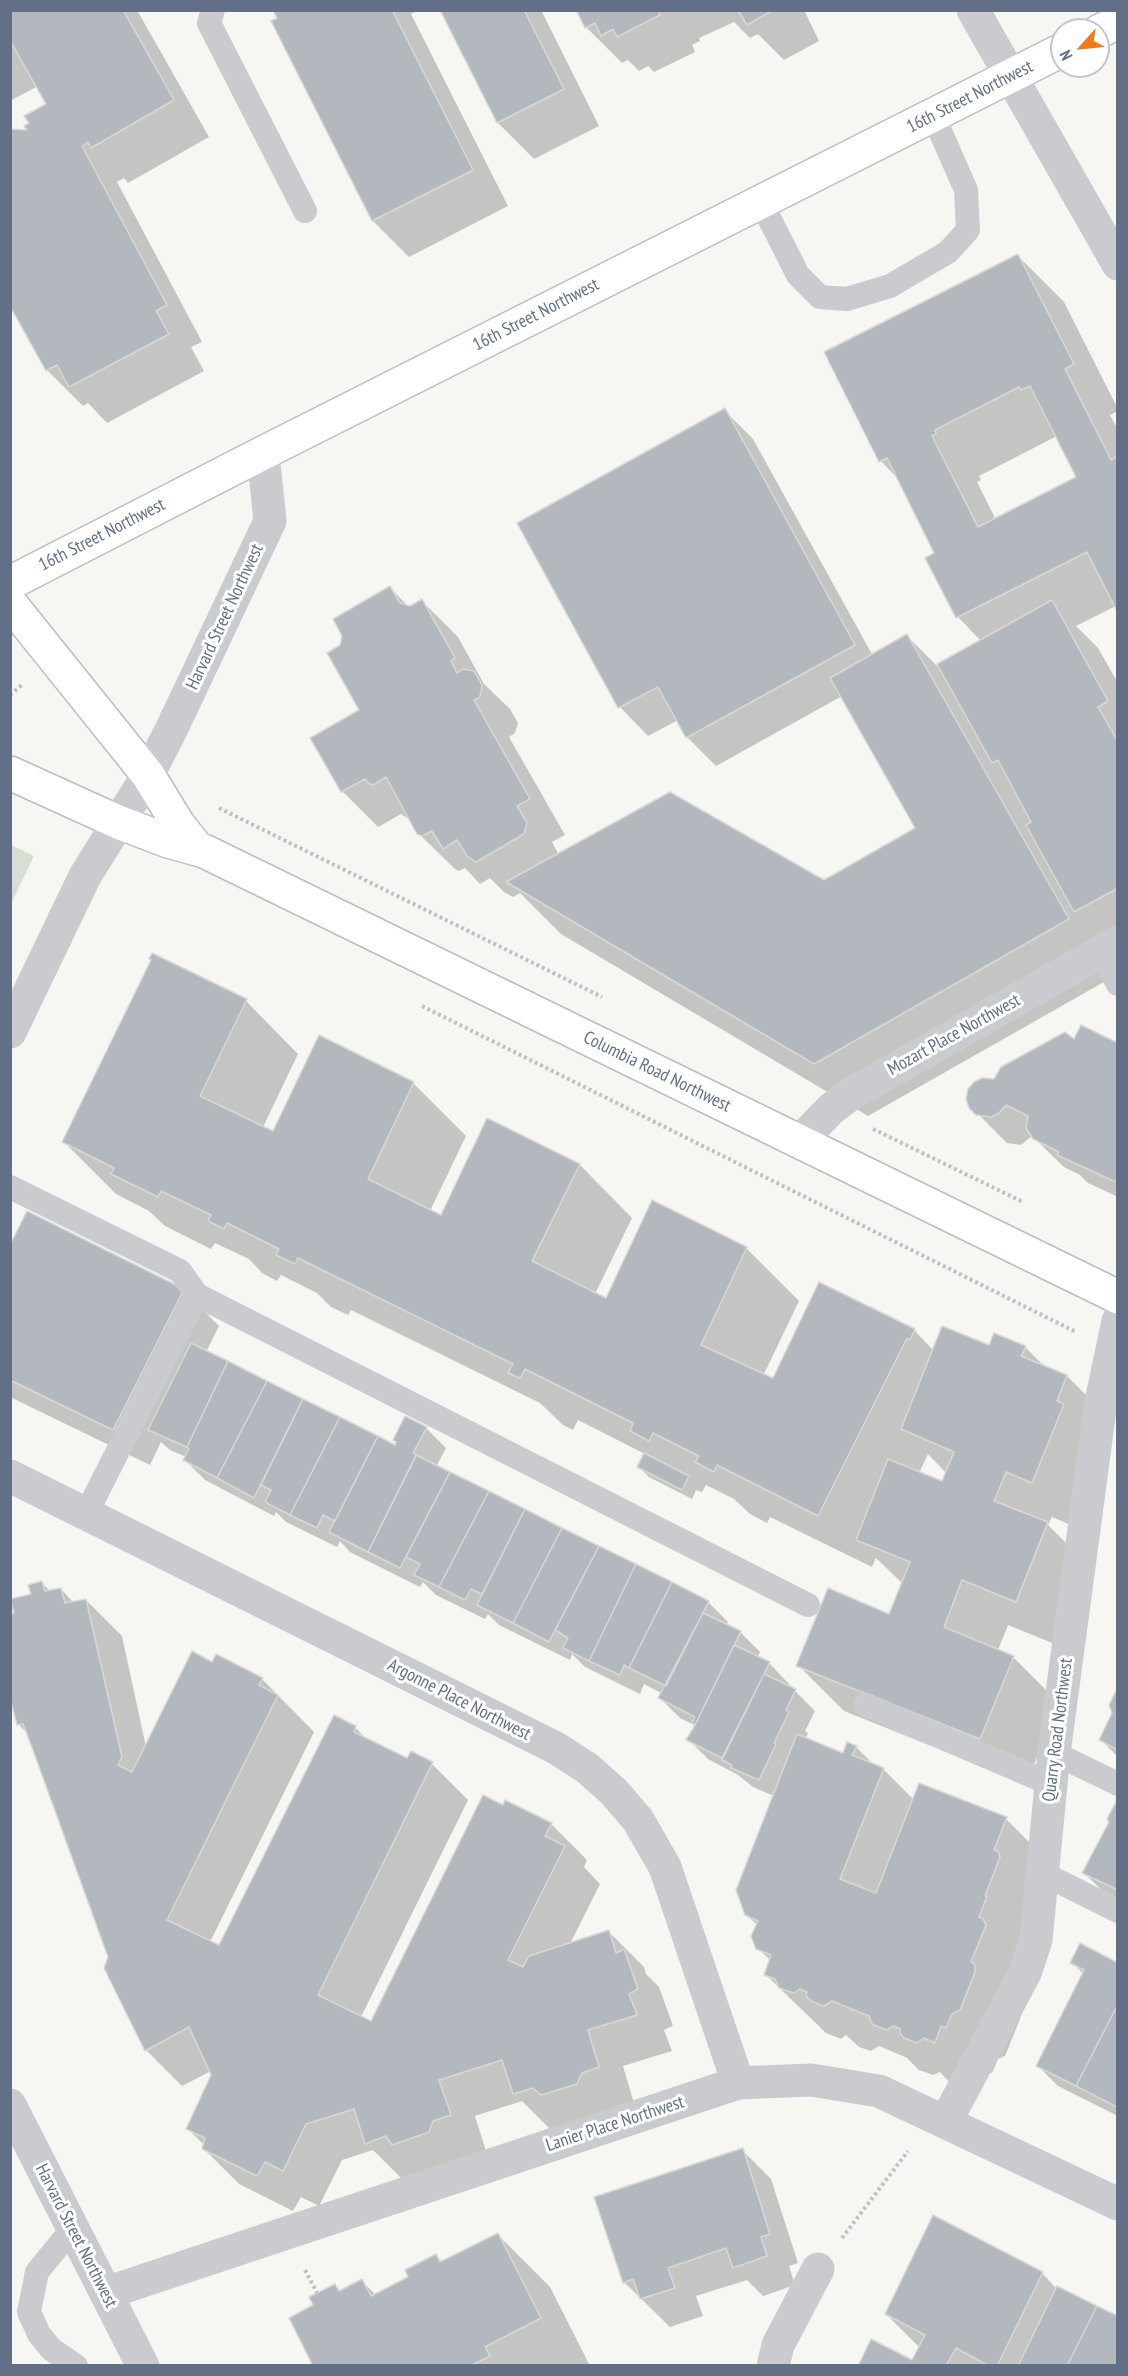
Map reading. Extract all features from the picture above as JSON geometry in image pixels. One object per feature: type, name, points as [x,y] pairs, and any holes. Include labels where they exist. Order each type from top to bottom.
[{"type":"main road","name":"16th Street Northwest","points":[[10,583],[1050,56]]},
{"type":"main road","points":[[10,603],[148,775]]},
{"type":"main road","name":"Columbia Road Northwest","points":[[10,773],[118,822],[168,841],[196,847],[1118,1297]]},
{"type":"main road","name":"Columbia Road Northwest","points":[[148,775],[178,824],[196,847]]},
{"type":"street","points":[[973,10],[1118,264]]},
{"type":"street","name":"Harvard Street Northwest","points":[[10,1032],[85,876],[148,775],[270,521],[263,453]]},
{"type":"street","name":"Mozart Place Northwest","points":[[800,1141],[831,1109],[866,1084],[1109,947]]},
{"type":"street","name":"Quarry Road Northwest","points":[[946,2121],[1025,1973],[1036,1940],[1053,1768],[1101,1402],[1118,1321]]},
{"type":"street","name":"Argonne Place Northwest","points":[[10,1476],[556,1748],[594,1774],[614,1792],[638,1820],[665,1867],[738,2083]]},
{"type":"street","name":"Lanier Place Northwest","points":[[106,2293],[738,2083],[789,2079],[856,2086],[879,2091],[1118,2204]]},
{"type":"street","name":"Harvard Street Northwest","points":[[10,2105],[143,2366]]},
{"type":"street","points":[[773,2366],[778,2345],[818,2269]]},
{"type":"lane","points":[[213,10],[209,23],[304,211]]},
{"type":"lane","points":[[760,202],[798,275],[820,297],[848,299],[890,286],[948,252],[968,230],[966,190],[933,115]]},
{"type":"lane","points":[[1109,947],[1118,984]]},
{"type":"lane","points":[[10,1187],[148,1263],[180,1271],[197,1295],[808,1605]]},
{"type":"lane","points":[[86,1514],[197,1295]]},
{"type":"lane","points":[[866,1706],[1053,1768],[1118,1784]]},
{"type":"lane","points":[[1044,1874],[1118,1911]]},
{"type":"lane","points":[[73,2228],[36,2272],[29,2312],[39,2334],[51,2349],[76,2366]]},
{"type":"path","points":[[10,695],[29,678]]},
{"type":"path","points":[[216,806],[606,999]]},
{"type":"path","points":[[413,1002],[1071,1329]]},
{"type":"path","points":[[892,1137],[1029,1205]]},
{"type":"path","points":[[818,2269],[908,2151]]},
{"type":"path","points":[[305,2270],[317,2293]]},
{"type":"shaded area","points":[[11,845],[34,856],[11,904]]},
{"type":"building","points":[[10,10],[123,10],[174,100],[91,148],[88,142],[82,146],[167,305],[156,311],[169,334],[69,387],[57,365],[46,371],[10,306],[10,129],[27,130],[24,126],[29,123],[24,116],[46,104],[12,44],[10,45]]},
{"type":"building","points":[[273,10],[392,10],[473,170],[372,221],[271,21],[277,18]]},
{"type":"building","points":[[440,10],[524,10],[564,89],[497,123]]},
{"type":"building","points":[[576,10],[658,10],[660,15],[617,37],[613,29],[601,36],[595,23],[585,28]]},
{"type":"building","points":[[738,10],[773,10],[747,25]]},
{"type":"building","points":[[1018,254],[1074,364],[1065,369],[1111,460],[1118,456],[1118,613],[1087,552],[956,618],[925,558],[934,553],[887,458],[879,462],[824,352]],"holes":[[[1030,386],[1076,477],[978,527],[932,436],[936,434],[935,430],[1019,387],[1021,390]]]},
{"type":"building","points":[[725,408],[855,645],[686,738],[658,687],[618,708],[517,523]]},
{"type":"building","points":[[390,586],[400,603],[410,606],[422,599],[455,658],[451,661],[457,673],[463,669],[474,671],[482,685],[480,697],[474,700],[530,799],[517,806],[527,823],[524,834],[476,862],[467,856],[457,840],[443,849],[432,831],[422,836],[417,834],[386,777],[373,785],[365,779],[341,792],[310,738],[359,710],[327,653],[340,645],[342,636],[333,619]]},
{"type":"building","points":[[1052,600],[1108,701],[1098,707],[1118,742],[1118,888],[1074,912],[1026,825],[1031,822],[998,760],[992,763],[937,664]]},
{"type":"building","points":[[907,634],[1069,919],[814,1064],[506,882],[670,792],[824,880],[915,828],[830,678]]},
{"type":"building","points":[[152,953],[247,999],[200,1096],[273,1131],[319,1035],[414,1082],[368,1179],[441,1215],[487,1118],[580,1164],[532,1261],[606,1298],[652,1200],[747,1247],[701,1345],[773,1378],[819,1282],[915,1329],[910,1340],[907,1338],[818,1516],[717,1465],[714,1472],[695,1462],[699,1456],[653,1433],[649,1441],[630,1431],[633,1423],[525,1369],[520,1378],[508,1373],[513,1364],[298,1258],[295,1264],[276,1255],[279,1249],[227,1223],[224,1229],[208,1221],[211,1215],[161,1191],[158,1197],[111,1174],[114,1168],[62,1142],[151,960],[149,959]]},
{"type":"building","points":[[1081,1025],[1118,1043],[1118,1183],[1057,1155],[1059,1152],[1033,1139],[1026,1128],[1028,1116],[1006,1105],[992,1117],[976,1115],[969,1108],[966,1099],[968,1089],[974,1082],[982,1078],[994,1079],[1001,1067],[1065,1032],[1074,1039]]},
{"type":"building","points":[[27,1211],[184,1289],[113,1430],[10,1380],[10,1245]]},
{"type":"building","points":[[942,1326],[989,1345],[994,1333],[1026,1346],[1021,1356],[1067,1375],[1057,1401],[1064,1404],[1032,1483],[1006,1472],[994,1501],[1048,1522],[1016,1602],[962,1580],[944,1627],[1014,1656],[980,1739],[796,1666],[828,1588],[889,1614],[910,1562],[856,1540],[888,1459],[942,1481],[954,1452],[901,1429]]},
{"type":"building","points":[[191,1343],[228,1361],[187,1447],[148,1430]]},
{"type":"building","points":[[228,1361],[267,1381],[217,1478],[183,1460]]},
{"type":"building","points":[[267,1381],[303,1399],[254,1498],[217,1478]]},
{"type":"building","points":[[303,1399],[340,1417],[290,1515],[265,1502],[271,1490],[261,1485]]},
{"type":"building","points":[[405,1416],[427,1427],[413,1453],[416,1455],[415,1458],[368,1552],[329,1532],[378,1436],[395,1445],[396,1442],[393,1440]]},
{"type":"building","points":[[340,1417],[378,1436],[335,1521],[323,1515],[317,1528],[290,1515]]},
{"type":"building","points":[[644,1453],[689,1476],[682,1490],[637,1467]]},
{"type":"building","points":[[416,1455],[450,1472],[400,1568],[368,1552]]},
{"type":"building","points":[[450,1472],[489,1491],[439,1587],[414,1575],[420,1564],[406,1557]]},
{"type":"building","points":[[489,1491],[525,1509],[482,1594],[471,1589],[465,1600],[439,1587]]},
{"type":"building","points":[[525,1509],[562,1528],[513,1623],[477,1605]]},
{"type":"building","points":[[562,1528],[599,1546],[549,1642],[513,1623]]},
{"type":"building","points":[[599,1546],[636,1564],[589,1661],[563,1648],[568,1638],[555,1630]]},
{"type":"building","points":[[636,1564],[672,1582],[629,1668],[624,1665],[620,1675],[589,1661]]},
{"type":"building","points":[[42,1581],[45,1591],[61,1588],[65,1603],[86,1599],[122,1757],[118,1765],[132,1772],[192,1651],[212,1662],[216,1654],[263,1678],[259,1685],[278,1695],[167,1920],[219,1945],[334,1715],[356,1726],[354,1732],[407,1758],[411,1751],[433,1762],[318,1995],[371,2021],[483,1795],[503,1805],[505,1800],[552,1823],[545,1836],[565,1846],[508,1960],[523,1967],[529,1956],[609,1930],[616,1953],[624,1949],[638,1989],[629,1994],[637,2015],[588,2030],[599,2067],[582,2073],[577,2084],[541,2095],[533,2088],[513,2094],[502,2060],[439,2080],[451,2115],[433,2121],[429,2132],[392,2145],[386,2136],[365,2144],[354,2109],[306,2124],[283,2171],[265,2162],[257,2176],[202,2149],[205,2138],[186,2129],[211,2075],[189,2027],[145,2051],[104,1968],[108,1957],[23,1724],[17,1725],[10,1697],[10,1614],[14,1613],[10,1599],[31,1594],[28,1585]]},
{"type":"building","points":[[672,1582],[709,1601],[666,1686],[629,1668]]},
{"type":"building","points":[[703,1613],[741,1631],[695,1725],[692,1723],[695,1717],[658,1698]]},
{"type":"building","points":[[734,1645],[770,1662],[722,1758],[686,1740]]},
{"type":"building","points":[[764,1674],[796,1689],[786,1710],[789,1712],[774,1743],[776,1744],[759,1780],[731,1768],[732,1765],[722,1760]]},
{"type":"building","points":[[1118,1687],[1118,1750],[1099,1740],[1112,1713],[1109,1705]]},
{"type":"building","points":[[797,1734],[843,1753],[847,1742],[857,1746],[852,1755],[884,1768],[840,1879],[876,1893],[919,1783],[1007,1817],[994,1850],[998,1851],[1000,1857],[979,1917],[986,1925],[971,1962],[975,1964],[975,1972],[960,2010],[952,2014],[946,2028],[941,2026],[935,2043],[924,2038],[917,2043],[904,2038],[900,2029],[894,2026],[886,2030],[872,2024],[869,2016],[832,2001],[824,2006],[811,2001],[806,1996],[807,1992],[800,1989],[794,1993],[779,1988],[775,1979],[764,1975],[771,1955],[756,1949],[751,1936],[758,1921],[745,1915],[736,1890]]},
{"type":"building","points":[[1118,1798],[1118,1890],[1082,1873],[1109,1822],[1107,1819]]},
{"type":"building","points":[[1080,1943],[1118,1963],[1118,2004],[1076,2086],[1036,2066],[1084,1970],[1070,1963]]},
{"type":"building","points":[[1118,2004],[1118,2106],[1117,2107],[1076,2086]]},
{"type":"building","points":[[743,2148],[770,2234],[761,2237],[767,2256],[733,2268],[726,2248],[668,2268],[675,2288],[640,2299],[633,2279],[623,2283],[594,2197]]},
{"type":"building","points":[[933,2215],[1043,2272],[997,2366],[989,2366],[956,2348],[946,2366],[858,2366],[871,2339],[912,2360],[925,2335],[885,2314]]},
{"type":"building","points":[[498,2233],[541,2318],[485,2347],[490,2356],[470,2366],[454,2366],[453,2364],[450,2366],[313,2366],[289,2318],[313,2305],[309,2297],[335,2284],[339,2291],[362,2279],[371,2296],[408,2277],[405,2270],[436,2254],[440,2262]]},
{"type":"building","points":[[1057,2286],[1097,2306],[1067,2366],[1018,2366]]},
{"type":"building","points":[[1097,2306],[1118,2316],[1118,2366],[1067,2366]]}]
